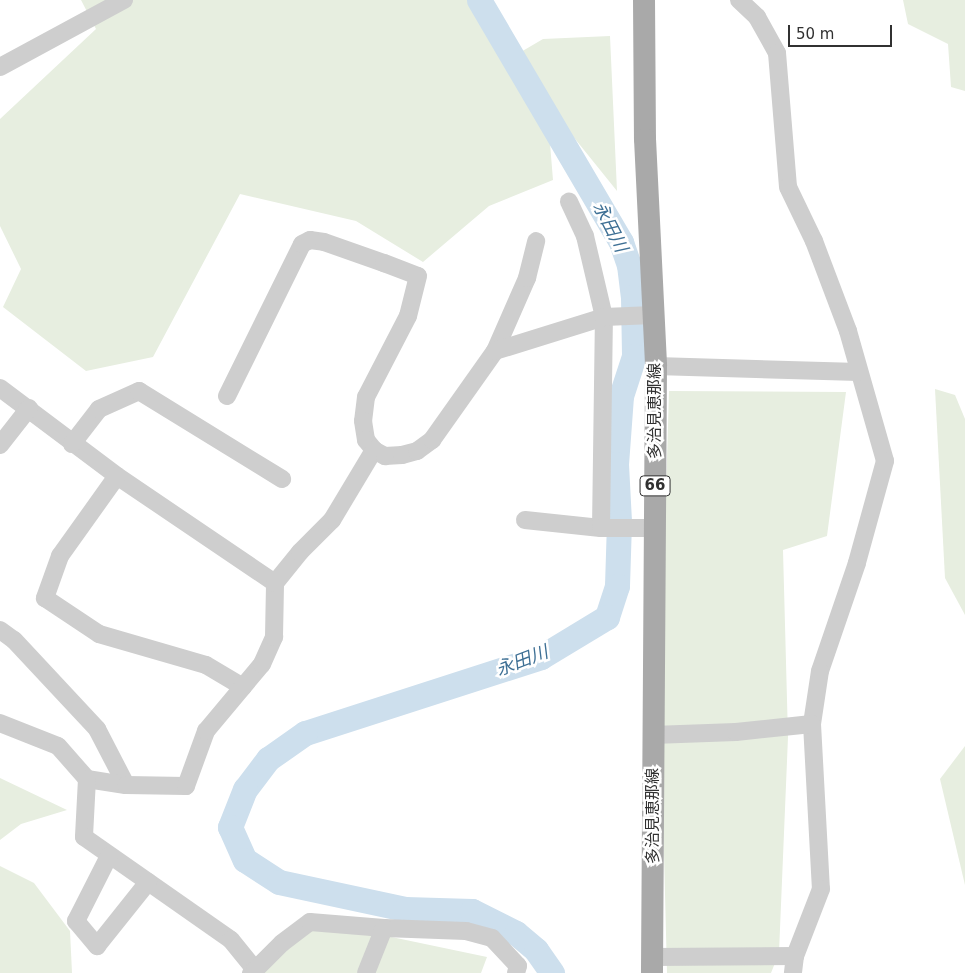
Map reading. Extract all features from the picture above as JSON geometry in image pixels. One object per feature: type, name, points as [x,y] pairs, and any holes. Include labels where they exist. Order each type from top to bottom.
[{"type":"main road","name":"多治見恵那線","points":[[644,0],[645,139],[651,315],[656,366],[649,528],[653,736],[652,965]]},
{"type":"street","points":[[0,67],[124,0]]},
{"type":"street","points":[[652,965],[794,965],[821,889],[812,724],[820,671],[857,563],[885,461],[883,445],[859,372],[848,331],[814,241],[788,187],[776,53],[757,17],[739,0]]},
{"type":"street","points":[[569,202],[585,236],[608,316],[605,528]]},
{"type":"street","points":[[227,396],[302,244],[310,240],[324,242],[418,276],[408,316],[366,397],[362,421],[366,440],[374,450],[385,456],[402,455],[417,451],[432,440],[495,351],[527,278],[536,241]]},
{"type":"street","points":[[495,351],[608,316],[651,315]]},
{"type":"street","points":[[656,366],[859,372]]},
{"type":"street","points":[[0,388],[117,476],[275,583]]},
{"type":"street","points":[[72,444],[98,409],[139,391],[282,479]]},
{"type":"street","points":[[0,445],[29,408]]},
{"type":"street","points":[[0,723],[58,746],[87,780],[126,785],[186,786],[206,731],[262,664],[274,637],[275,583],[300,552],[332,520],[374,450]]},
{"type":"street","points":[[117,476],[60,556],[45,598],[99,634],[206,665],[243,687]]},
{"type":"street","points":[[525,520],[605,528],[649,528]]},
{"type":"street","points":[[0,630],[14,640],[96,729],[126,785]]},
{"type":"street","points":[[653,736],[736,732],[812,724]]},
{"type":"street","points":[[87,780],[84,837],[231,940],[253,971],[282,943],[310,922],[384,928],[466,931],[492,938],[518,966],[516,973]]},
{"type":"street","points":[[109,856],[76,921],[97,946],[148,882]]},
{"type":"street","points":[[366,973],[384,928]]},
{"type":"shaded area","points":[[81,0],[483,0],[514,56],[543,39],[610,36],[617,191],[526,78],[548,119],[553,180],[489,206],[423,262],[356,221],[240,194],[153,357],[86,371],[3,307],[21,269],[0,226],[0,119],[96,29]]},
{"type":"shaded area","points":[[903,0],[965,0],[965,91],[951,87],[948,44],[908,24]]},
{"type":"shaded area","points":[[935,389],[955,395],[965,419],[965,615],[945,578]]},
{"type":"shaded area","points":[[669,391],[846,392],[827,536],[783,550],[788,737],[779,953],[771,973],[667,973],[660,695]]},
{"type":"shaded area","points":[[965,746],[965,885],[940,779]]},
{"type":"shaded area","points":[[0,778],[67,810],[21,824],[0,840]]},
{"type":"shaded area","points":[[0,866],[34,883],[70,931],[72,973],[0,973]]},
{"type":"shaded area","points":[[299,921],[382,935],[487,957],[481,973],[242,973]]},
{"type":"waterway","name":"永田川","points":[[479,0],[621,242],[629,265],[633,297],[634,356],[621,396],[616,464],[619,522],[617,586],[607,617],[541,657],[305,733],[268,759],[245,789],[230,827],[245,860],[279,882],[405,909],[472,911],[516,933],[536,950],[552,973]]}]
